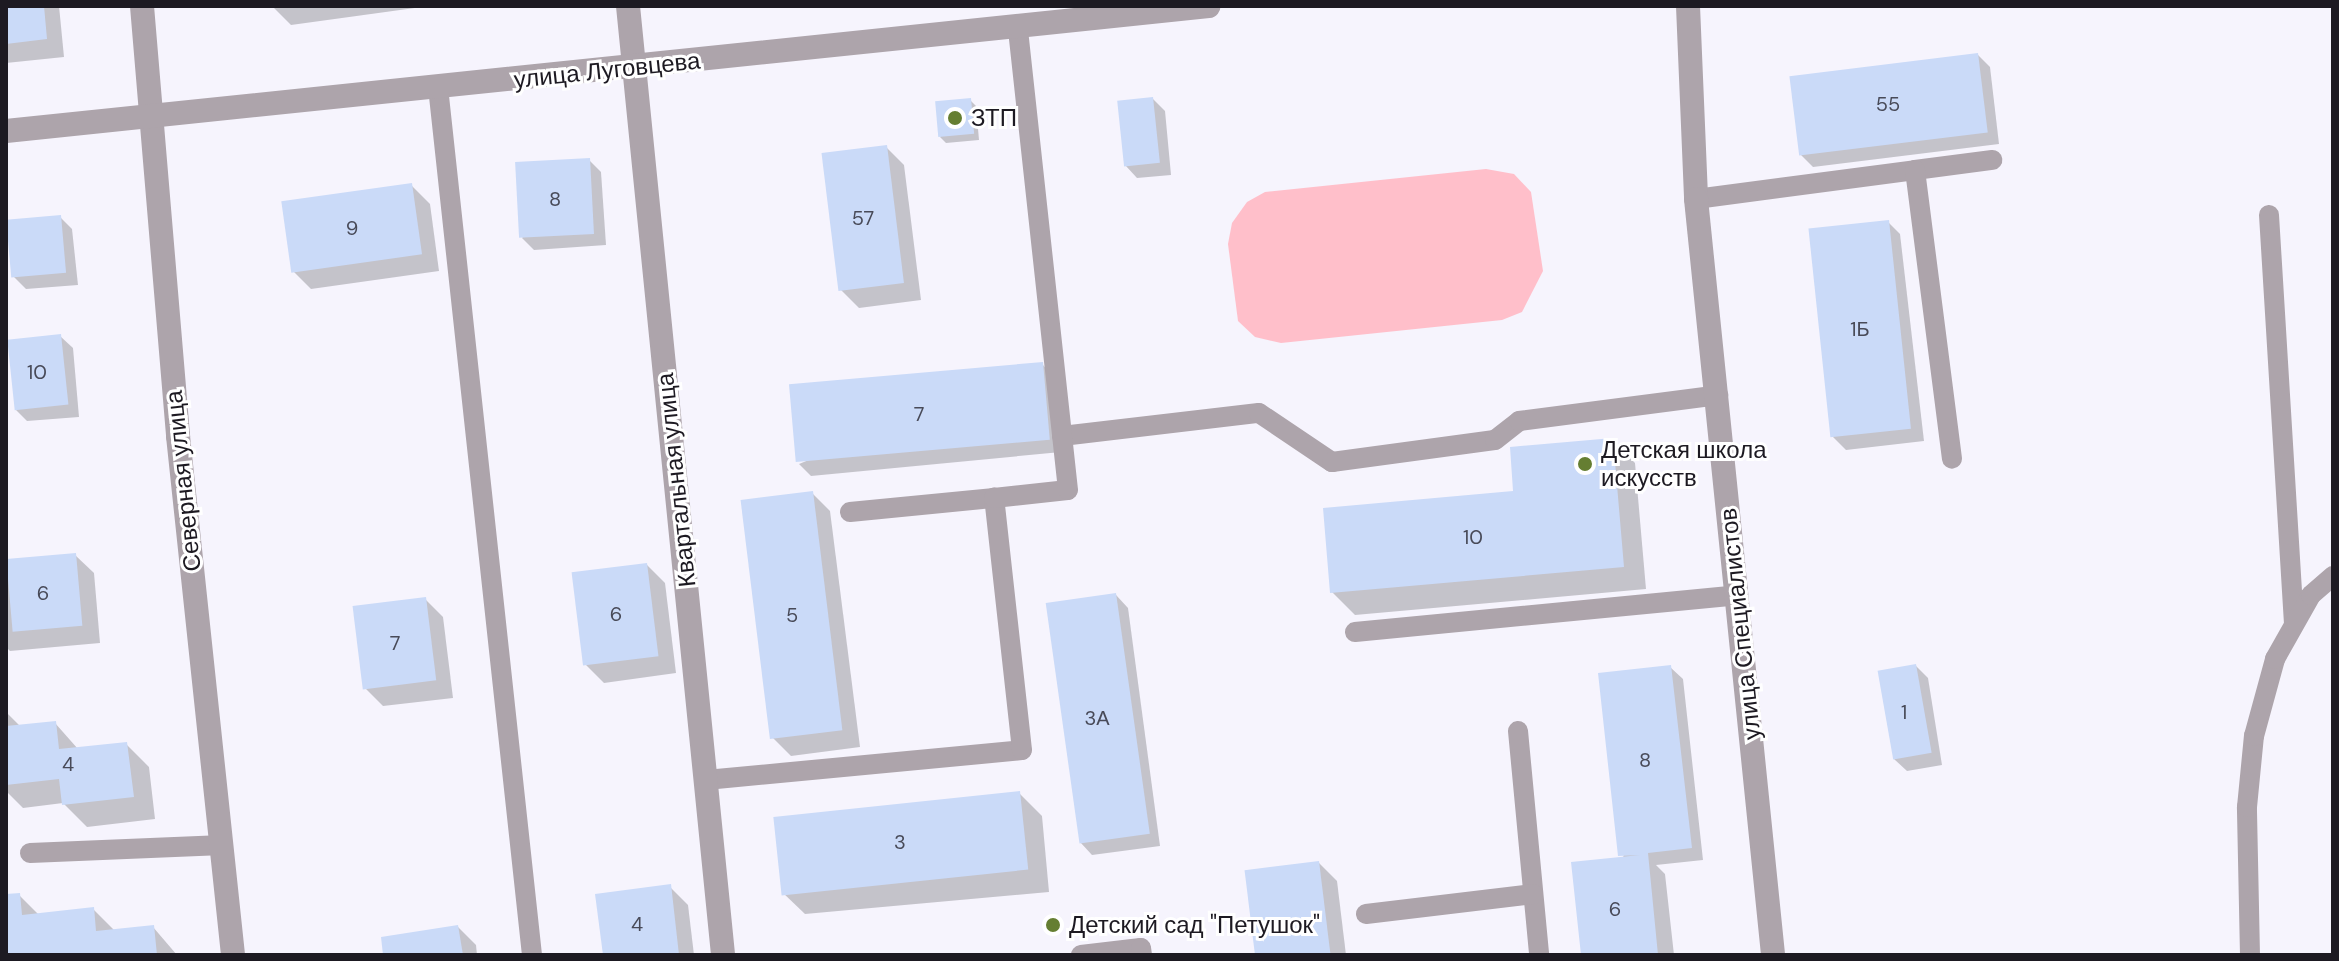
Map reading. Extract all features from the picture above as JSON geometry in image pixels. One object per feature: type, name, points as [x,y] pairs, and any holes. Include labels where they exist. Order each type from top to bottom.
[{"type":"street","name":"Северная улица","points":[[142,6],[178,436],[233,955]]},
{"type":"street","name":"Квартальная улица","points":[[628,6],[723,955]]},
{"type":"street","name":"улица Специалистов","points":[[1688,6],[1696,199],[1773,955]]},
{"type":"street","name":"улица Луговцева","points":[[6,131],[1195,7]]},
{"type":"lane","points":[[850,512],[1068,490],[1018,26]]},
{"type":"lane","points":[[438,87],[532,955]]},
{"type":"lane","points":[[1696,199],[1992,160]]},
{"type":"lane","points":[[1915,170],[1952,459]]},
{"type":"lane","points":[[2269,215],[2294,622]]},
{"type":"lane","points":[[1062,436],[1259,413],[1332,462],[1495,440],[1519,421],[1718,395]]},
{"type":"lane","points":[[706,780],[1022,750],[994,498]]},
{"type":"lane","points":[[2250,955],[2247,807],[2254,736],[2275,659],[2311,595],[2333,576]]},
{"type":"lane","points":[[1355,632],[1737,595]]},
{"type":"lane","points":[[1518,731],[1539,955]]},
{"type":"lane","points":[[30,853],[223,845]]},
{"type":"lane","points":[[1366,914],[1533,894]]},
{"type":"lane","points":[[1081,955],[1141,948],[1142,955]]},
{"type":"shaded area","points":[[1486,169],[1514,174],[1531,192],[1543,271],[1522,312],[1502,320],[1281,343],[1255,337],[1238,321],[1228,244],[1232,223],[1247,202],[1265,192]]},
{"type":"building","points":[[6,6],[44,6],[47,39],[6,44]]},
{"type":"building","points":[[1978,53],[1988,132],[1799,156],[1789,76]]},
{"type":"building","points":[[1153,97],[1160,163],[1124,166],[1117,101]]},
{"type":"building","name":"ЗТП","points":[[971,98],[974,134],[938,137],[935,101]]},
{"type":"building","points":[[887,145],[904,283],[838,291],[821,153]]},
{"type":"building","points":[[590,158],[594,234],[519,238],[515,162]]},
{"type":"building","points":[[412,183],[422,254],[291,273],[281,201]]},
{"type":"building","points":[[61,215],[66,273],[11,278],[6,220]]},
{"type":"building","points":[[1889,220],[1911,429],[1830,437],[1808,228]]},
{"type":"building","points":[[61,334],[68,405],[15,410],[7,340]]},
{"type":"building","points":[[1043,362],[1050,440],[796,462],[789,384]]},
{"type":"building","points":[[1613,438],[1624,567],[1330,593],[1323,508],[1513,491],[1510,447]]},
{"type":"building","points":[[813,491],[842,730],[770,739],[741,500]]},
{"type":"building","points":[[76,553],[82,626],[13,632],[6,559]]},
{"type":"building","points":[[647,563],[658,656],[583,666],[572,572]]},
{"type":"building","points":[[1116,593],[1150,834],[1080,844],[1046,603]]},
{"type":"building","points":[[426,597],[436,680],[363,689],[353,606]]},
{"type":"building","points":[[1916,664],[1932,753],[1893,759],[1878,671]]},
{"type":"building","points":[[1671,665],[1692,848],[1648,853],[1658,955],[1581,955],[1571,862],[1640,855],[1618,856],[1598,673]]},
{"type":"building","points":[[56,721],[59,749],[127,742],[134,797],[62,805],[59,779],[6,785],[6,726]]},
{"type":"building","points":[[1020,791],[1028,870],[782,895],[773,817]]},
{"type":"building","points":[[1319,861],[1331,955],[1255,955],[1245,870]]},
{"type":"building","points":[[671,884],[679,955],[603,955],[595,894]]},
{"type":"building","points":[[20,893],[22,915],[94,907],[96,931],[154,925],[157,955],[6,955],[6,894]]},
{"type":"building","points":[[458,925],[463,955],[383,955],[381,937]]},
{"type":"place","name":"ЗТП","points":[[955,118]]},
{"type":"place","name":"Детская школа искусств","points":[[1585,464]]},
{"type":"place","name":"Детский сад \"Петушок\"","points":[[1053,925]]}]
